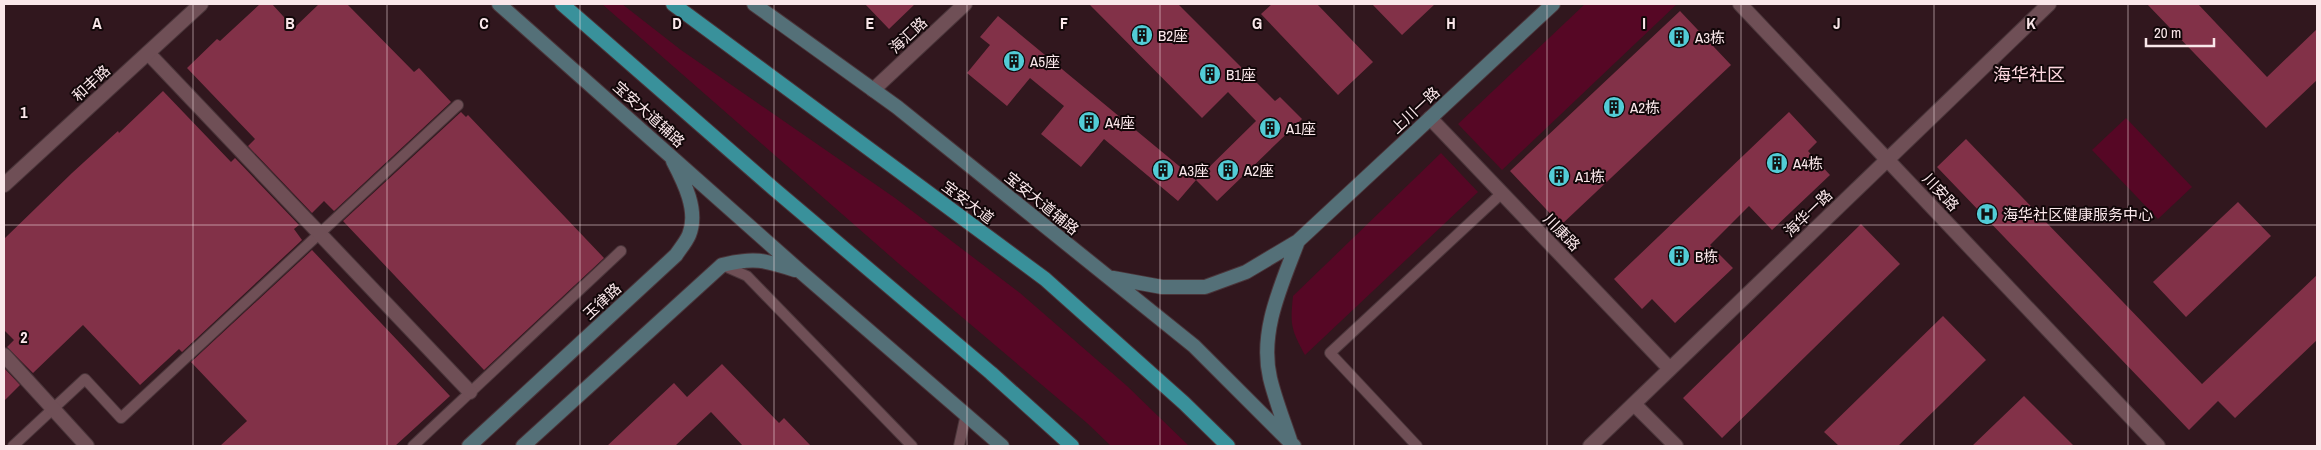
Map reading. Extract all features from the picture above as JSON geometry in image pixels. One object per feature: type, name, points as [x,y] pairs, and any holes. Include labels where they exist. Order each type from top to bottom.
[{"type":"main road","name":"宝安大道辅路","points":[[499,4],[801,272],[1002,446]]},
{"type":"main road","points":[[562,4],[774,189],[991,373],[1072,446]]},
{"type":"main road","name":"宝安大道","points":[[673,4],[1045,279],[1184,403],[1228,446]]},
{"type":"main road","name":"宝安大道辅路","points":[[754,4],[873,90],[1194,346],[1293,444]]},
{"type":"main road","name":"上川一路","points":[[1110,278],[1162,287],[1205,287],[1246,272],[1298,241],[1553,4]]},
{"type":"main road","name":"玉律路","points":[[469,446],[676,255],[689,234],[691,214],[689,192],[669,154]]},
{"type":"main road","name":"上川一路","points":[[1293,444],[1270,376],[1268,342],[1274,307],[1298,241]]},
{"type":"main road","points":[[523,446],[722,265],[746,259],[765,260],[801,272]]},
{"type":"street","name":"和丰路","points":[[4,185],[201,4]]},
{"type":"street","name":"海汇路","points":[[873,90],[965,4]]},
{"type":"street","name":"川安路","points":[[1740,4],[2158,446]]},
{"type":"street","name":"海华一路","points":[[1590,446],[2049,4]]},
{"type":"street","points":[[148,53],[470,392]]},
{"type":"street","name":"川康路","points":[[1430,118],[1670,369]]},
{"type":"street","points":[[4,355],[87,446]]},
{"type":"street","points":[[1634,404],[1676,446]]},
{"type":"lane","points":[[13,446],[85,379],[121,418],[458,104]]},
{"type":"lane","points":[[1417,446],[1330,353],[1502,194]]},
{"type":"lane","points":[[413,446],[621,251]]},
{"type":"lane","points":[[722,265],[747,276],[912,446]]},
{"type":"lane","points":[[959,446],[966,414]]},
{"type":"shaded area","points":[[602,4],[622,4],[681,50],[895,198],[1020,293],[1127,386],[1189,446],[1111,446],[1087,423],[898,263]]},
{"type":"shaded area","points":[[1585,4],[1677,4],[1502,170],[1458,124]]},
{"type":"shaded area","points":[[2126,118],[2192,187],[2158,219],[2092,150]]},
{"type":"shaded area","points":[[1441,153],[1478,192],[1305,355],[1293,327],[1293,296]]},
{"type":"building","points":[[260,4],[272,4],[294,28],[319,4],[347,4],[414,72],[419,68],[451,102],[334,211],[324,201],[312,213],[248,146],[255,139],[187,68],[217,39],[220,41]]},
{"type":"building","points":[[865,4],[915,4],[889,29]]},
{"type":"building","points":[[1089,4],[1178,4],[1275,101],[1280,97],[1302,119],[1217,201],[1196,180],[1256,121],[1228,92],[1202,118]]},
{"type":"building","points":[[1272,4],[1317,4],[1373,62],[1338,95],[1261,14]]},
{"type":"building","points":[[1372,4],[1435,4],[1402,35]]},
{"type":"building","points":[[2147,4],[2198,4],[2267,77],[2317,29],[2317,80],[2266,128]]},
{"type":"building","points":[[1680,11],[1731,65],[1561,225],[1510,171]]},
{"type":"building","points":[[998,16],[1196,180],[1178,201],[1104,139],[1081,167],[1041,134],[1064,106],[1030,78],[1007,106],[967,73],[990,45],[980,37]]},
{"type":"building","points":[[163,91],[231,162],[235,158],[299,225],[294,229],[302,240],[182,352],[179,349],[140,385],[83,325],[33,373],[7,347],[14,340],[4,330],[4,239],[72,173],[118,131],[119,133]]},
{"type":"building","points":[[461,112],[466,117],[468,115],[604,258],[484,370],[343,221]]},
{"type":"building","points":[[1789,112],[1817,142],[1808,151],[1830,175],[1772,230],[1749,206],[1710,245],[1733,268],[1675,323],[1652,299],[1642,309],[1614,279]]},
{"type":"building","points":[[1966,139],[2202,384],[2317,275],[2317,340],[2235,418],[2218,401],[2189,430],[1937,167]]},
{"type":"building","points":[[2238,202],[2271,236],[2186,317],[2153,282]]},
{"type":"building","points":[[1861,224],[1900,264],[1722,438],[1683,398]]},
{"type":"building","points":[[312,250],[450,396],[395,446],[220,446],[247,421],[191,362]]},
{"type":"building","points":[[1943,316],[1986,360],[1898,446],[1839,446],[1824,432]]},
{"type":"building","points":[[722,364],[779,423],[784,418],[811,446],[743,446],[711,412],[675,446],[607,446],[674,383],[687,397]]},
{"type":"building","points":[[4,368],[20,385],[4,401]]},
{"type":"building","points":[[2024,396],[2074,446],[1972,446]]},
{"type":"place","name":"B2座","points":[[1142,35]]},
{"type":"place","name":"A3栋","points":[[1679,37]]},
{"type":"place","name":"A5座","points":[[1014,61]]},
{"type":"place","name":"B1座","points":[[1210,74]]},
{"type":"place","name":"A2栋","points":[[1614,107]]},
{"type":"place","name":"A4座","points":[[1089,122]]},
{"type":"place","name":"A1座","points":[[1270,128]]},
{"type":"place","name":"A4栋","points":[[1777,163]]},
{"type":"place","name":"A3座","points":[[1163,170]]},
{"type":"place","name":"A2座","points":[[1228,170]]},
{"type":"place","name":"A1栋","points":[[1559,176]]},
{"type":"place","name":"海华社区健康服务中心","points":[[1987,214]]},
{"type":"place","name":"B栋","points":[[1679,256]]},
{"type":"district","name":"海华社区","points":[[2029,74]]}]
